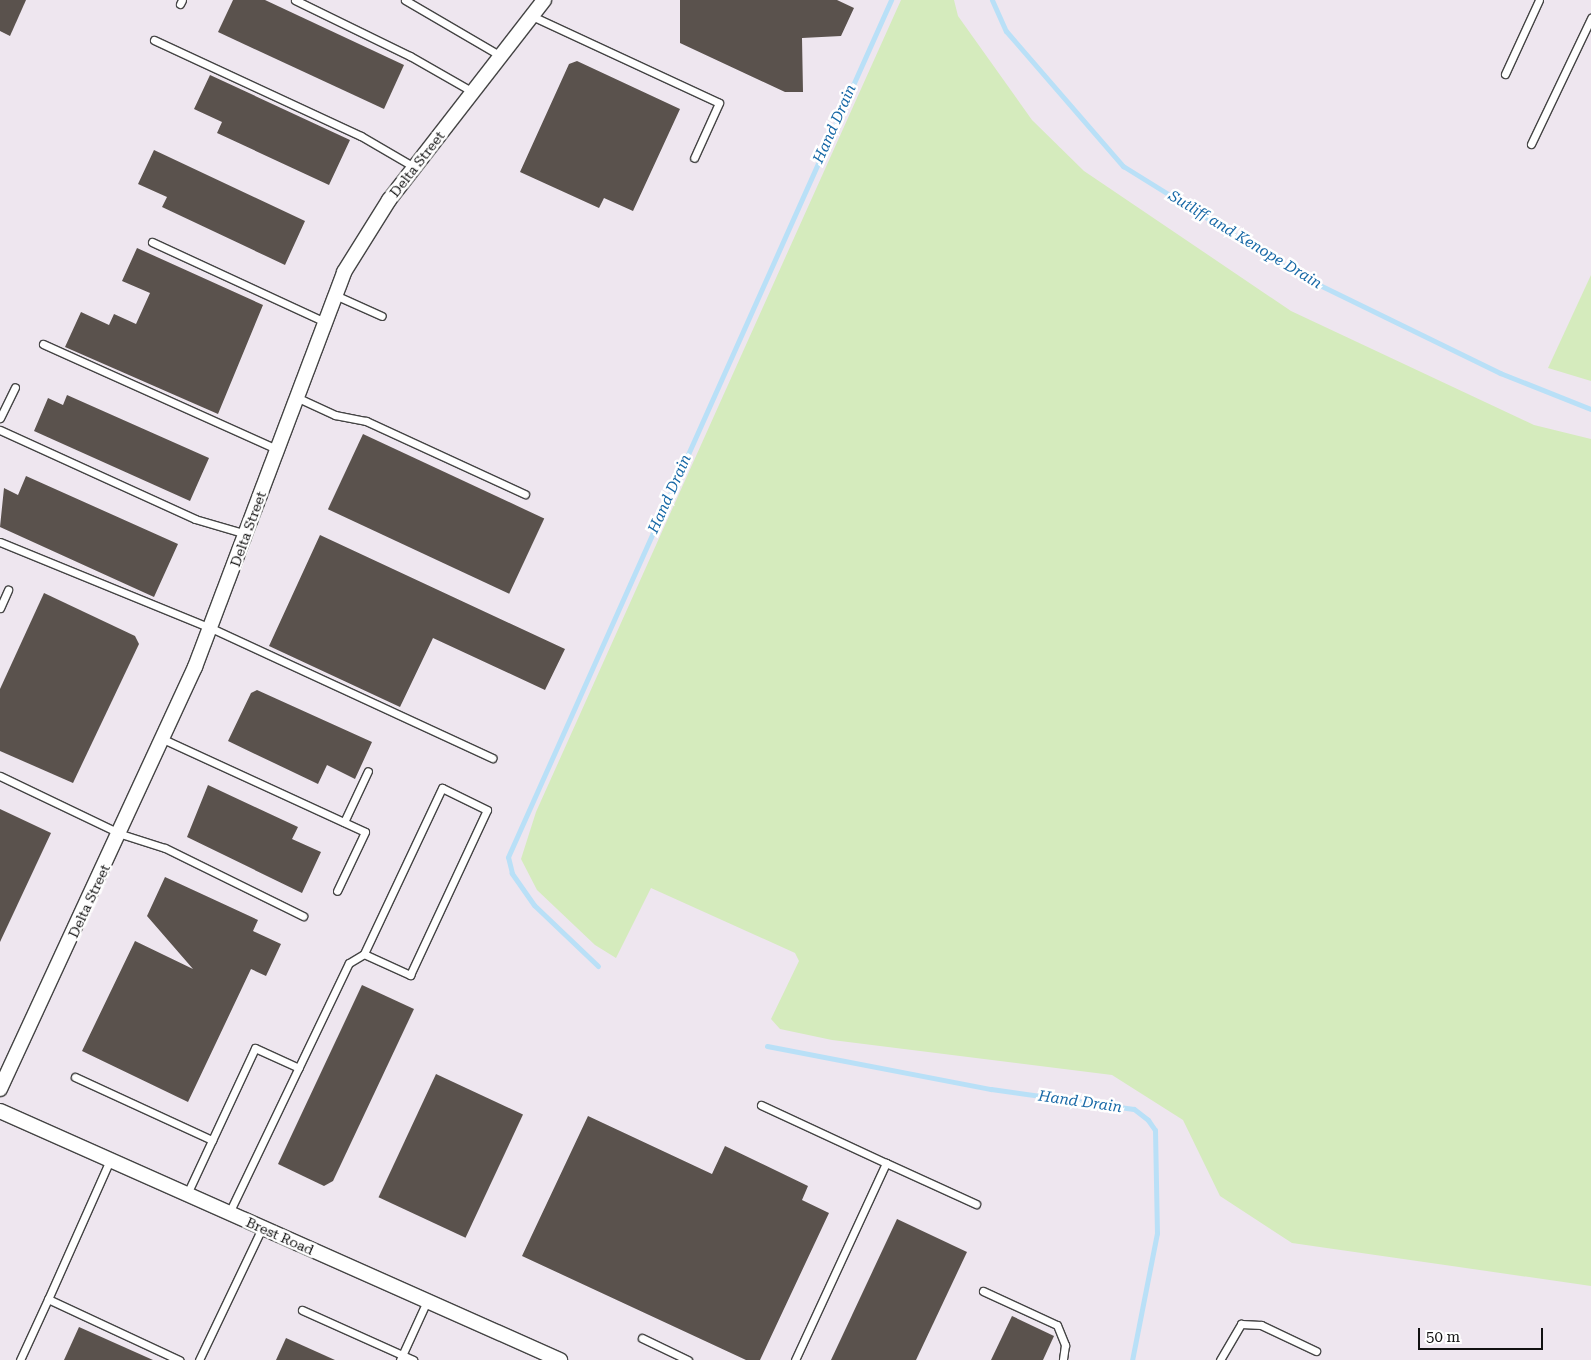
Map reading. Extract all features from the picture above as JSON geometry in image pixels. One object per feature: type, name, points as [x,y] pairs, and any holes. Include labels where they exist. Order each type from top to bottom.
[{"type":"street","name":"Delta Street","points":[[0,1090],[121,834],[211,628],[247,534],[323,321],[335,294],[367,231],[414,167],[544,0]]},
{"type":"street","name":"Brest Road","points":[[0,1111],[560,1360]]},
{"type":"lane","points":[[295,0],[410,56],[473,92]]},
{"type":"lane","points":[[405,0],[502,56]]},
{"type":"lane","points":[[1505,74],[1539,0]]},
{"type":"lane","points":[[532,16],[719,103],[694,158]]},
{"type":"lane","points":[[1531,144],[1591,18]]},
{"type":"lane","points":[[154,40],[361,136],[414,167]]},
{"type":"lane","points":[[152,242],[323,321]]},
{"type":"lane","points":[[335,294],[382,316]]},
{"type":"lane","points":[[43,344],[277,449]]},
{"type":"lane","points":[[0,418],[15,387]]},
{"type":"lane","points":[[296,396],[335,415],[366,421],[525,494]]},
{"type":"lane","points":[[0,430],[195,519],[247,534]]},
{"type":"lane","points":[[0,542],[211,628],[492,758]]},
{"type":"lane","points":[[0,608],[8,590]]},
{"type":"lane","points":[[163,739],[364,832],[337,891]]},
{"type":"lane","points":[[344,822],[368,771]]},
{"type":"lane","points":[[0,776],[121,834],[165,848],[303,916]]},
{"type":"lane","points":[[229,1213],[349,963],[364,954],[442,788],[487,810],[410,975],[364,954]]},
{"type":"lane","points":[[187,1194],[255,1048],[299,1068]]},
{"type":"lane","points":[[75,1077],[212,1140]]},
{"type":"lane","points":[[761,1106],[976,1204]]},
{"type":"lane","points":[[20,1360],[110,1160]]},
{"type":"lane","points":[[795,1360],[886,1164]]},
{"type":"lane","points":[[199,1360],[262,1228]]},
{"type":"lane","points":[[983,1291],[1057,1325],[1065,1345],[1062,1360]]},
{"type":"lane","points":[[48,1299],[180,1360]]},
{"type":"lane","points":[[401,1358],[427,1301]]},
{"type":"lane","points":[[302,1310],[401,1358],[413,1360]]},
{"type":"lane","points":[[1220,1360],[1241,1324],[1261,1325],[1316,1351]]},
{"type":"lane","points":[[642,1338],[688,1360]]},
{"type":"shaded area","points":[[0,0],[1591,0],[1591,1360],[0,1360]]},
{"type":"green space","points":[[901,0],[954,0],[958,16],[1032,120],[1084,171],[1291,311],[1534,425],[1591,439],[1591,1286],[1292,1243],[1220,1196],[1183,1120],[1112,1075],[832,1040],[780,1029],[771,1019],[799,961],[795,953],[651,888],[616,958],[595,945],[537,890],[521,859],[536,812]]},
{"type":"green space","points":[[1591,275],[1591,381],[1548,368]]},
{"type":"building","points":[[0,0],[26,0],[10,36],[0,31]]},
{"type":"building","points":[[233,0],[265,0],[404,65],[384,109],[218,32]]},
{"type":"building","points":[[680,0],[837,0],[854,8],[841,36],[802,38],[803,92],[785,92],[680,43]]},
{"type":"building","points":[[577,61],[680,109],[633,211],[604,198],[599,208],[520,172],[569,64]]},
{"type":"building","points":[[210,75],[350,140],[329,185],[217,133],[222,122],[194,109]]},
{"type":"building","points":[[154,150],[305,221],[285,265],[162,207],[167,197],[138,184]]},
{"type":"building","points":[[137,248],[263,305],[218,414],[65,347],[81,312],[109,325],[114,314],[136,324],[150,293],[122,281]]},
{"type":"building","points":[[67,395],[209,458],[190,501],[34,431],[48,398],[63,405]]},
{"type":"building","points":[[363,434],[544,519],[509,594],[328,509]]},
{"type":"building","points":[[26,476],[178,544],[154,597],[0,527],[4,488],[18,495]]},
{"type":"building","points":[[320,535],[565,649],[545,690],[433,638],[400,707],[269,646]]},
{"type":"building","points":[[44,593],[135,636],[139,644],[73,783],[0,751],[0,689]]},
{"type":"building","points":[[257,690],[372,742],[355,779],[327,765],[318,784],[228,741],[251,693]]},
{"type":"building","points":[[208,785],[298,827],[292,839],[321,852],[302,893],[187,837]]},
{"type":"building","points":[[0,809],[51,833],[0,942]]},
{"type":"building","points":[[165,877],[258,920],[253,931],[281,944],[266,976],[251,969],[188,1102],[82,1051],[135,941],[193,969],[147,916]]},
{"type":"building","points":[[362,985],[414,1009],[333,1181],[324,1186],[278,1164]]},
{"type":"building","points":[[436,1074],[523,1115],[466,1238],[379,1197]]},
{"type":"building","points":[[588,1116],[712,1174],[725,1146],[808,1186],[802,1200],[829,1213],[760,1360],[746,1360],[522,1256]]},
{"type":"building","points":[[897,1219],[967,1252],[916,1360],[831,1360]]},
{"type":"building","points":[[1012,1316],[1054,1336],[1043,1360],[991,1360]]},
{"type":"building","points":[[79,1327],[153,1360],[64,1360]]},
{"type":"building","points":[[286,1338],[335,1360],[276,1360]]},
{"type":"waterway","name":"Hand Drain","points":[[598,966],[534,905],[512,873],[508,857],[891,0]]},
{"type":"waterway","name":"Sutliff and Kenope Drain","points":[[992,0],[1006,31],[1123,166],[1297,274],[1500,373],[1591,409]]},
{"type":"waterway","name":"Hand Drain","points":[[767,1046],[991,1089],[1134,1109],[1148,1120],[1155,1130],[1157,1233],[1132,1360]]}]
